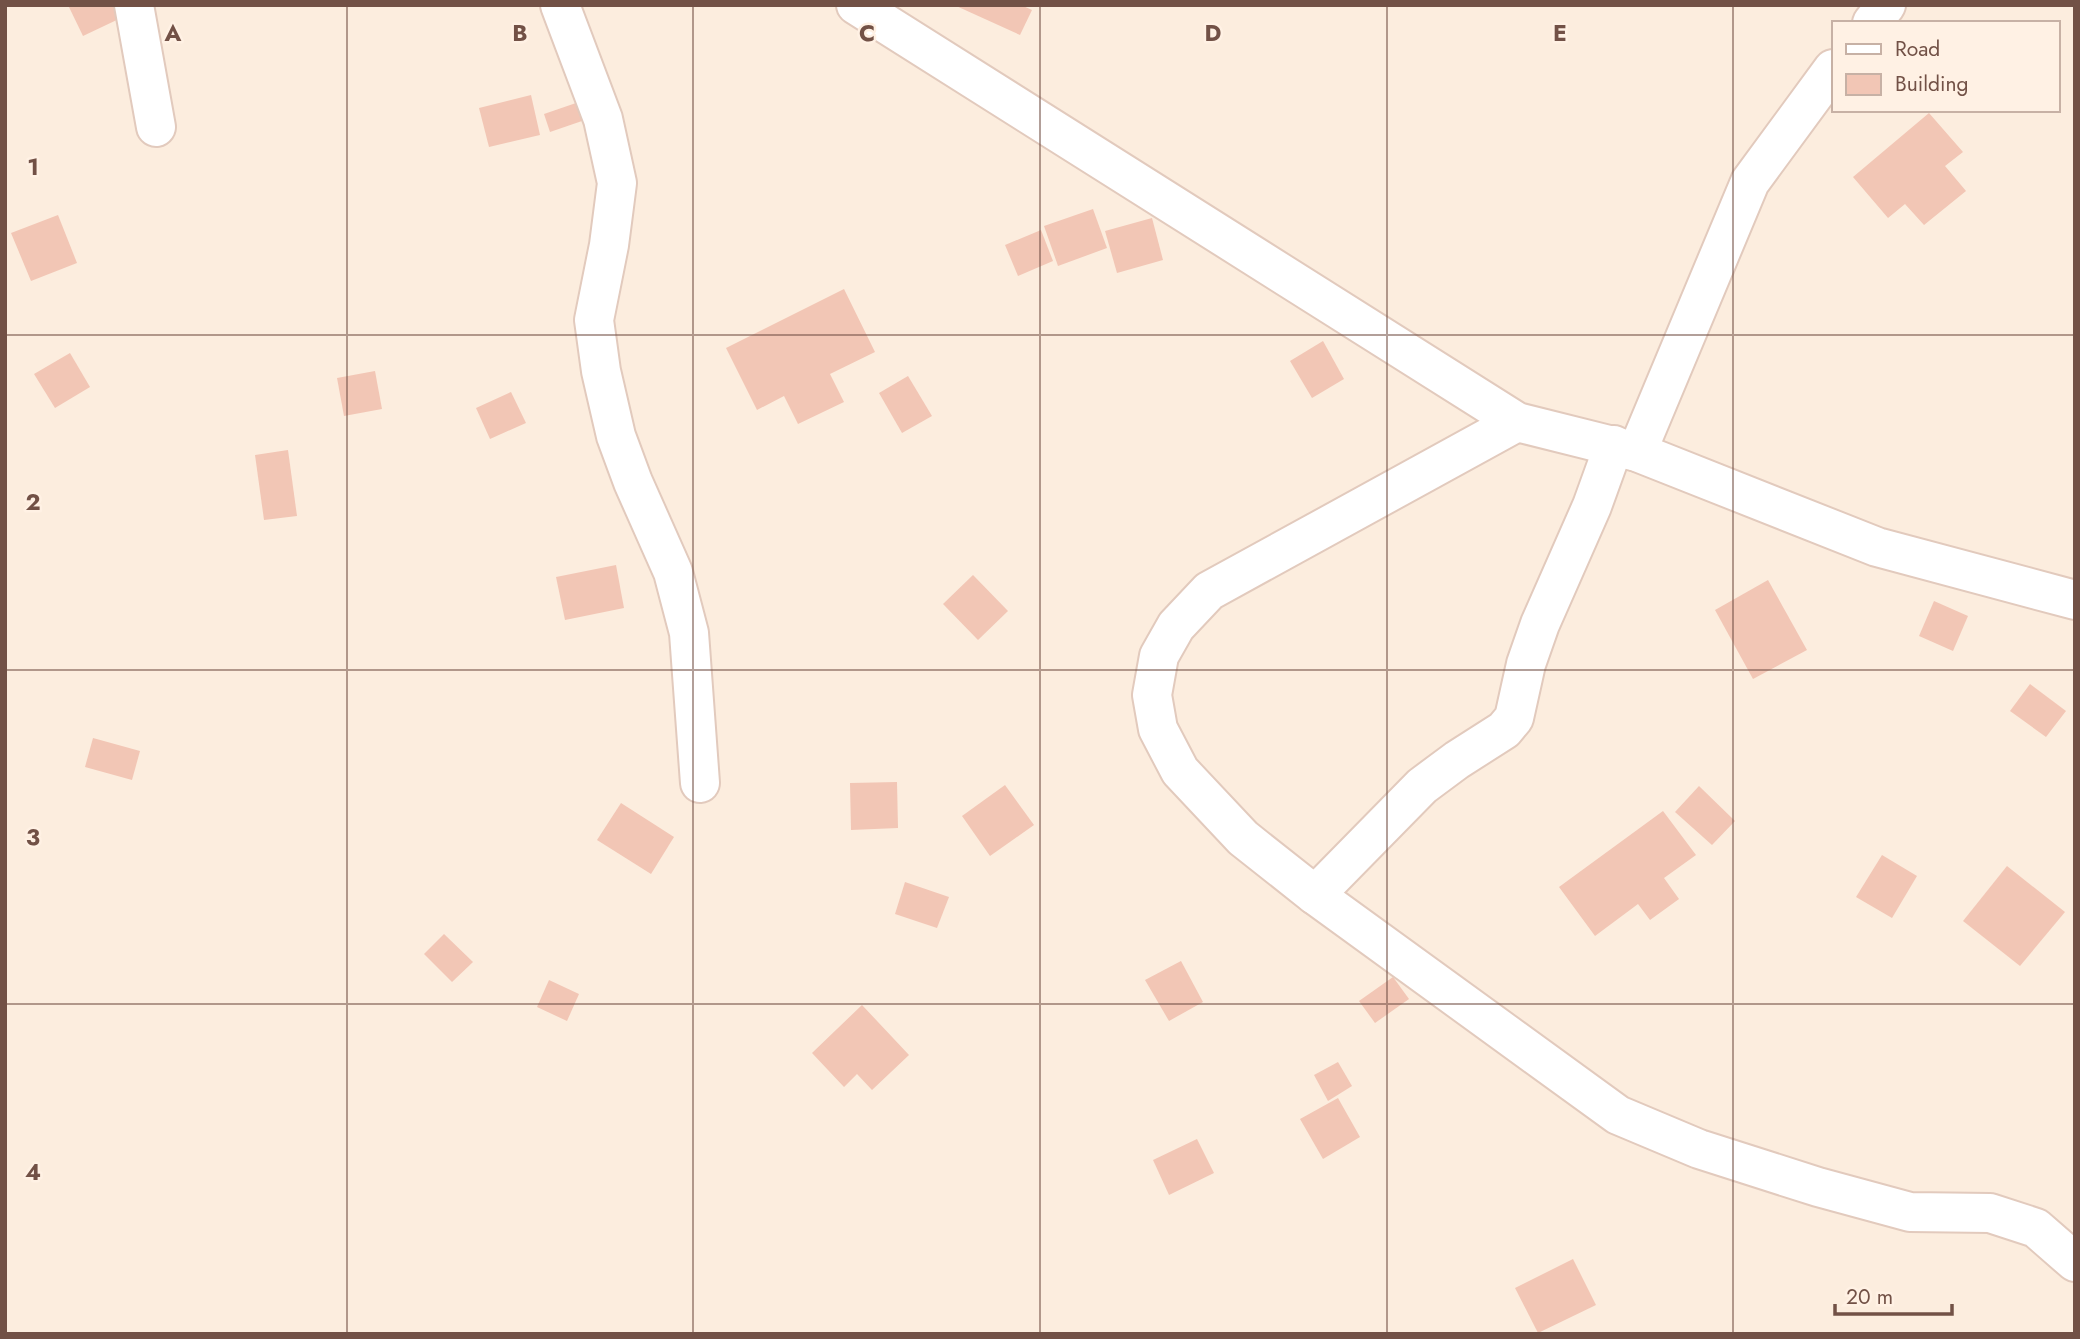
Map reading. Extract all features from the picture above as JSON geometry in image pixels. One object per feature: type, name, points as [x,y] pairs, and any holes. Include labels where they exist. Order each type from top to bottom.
[{"type":"street","points":[[134,5],[156,127]]},
{"type":"street","points":[[560,5],[603,119],[617,183],[609,245],[594,320],[616,436],[633,482],[673,572],[688,633],[700,783]]},
{"type":"street","points":[[856,5],[1517,422],[1626,449],[1877,547],[2075,600]]},
{"type":"street","points":[[1874,21],[1886,5]]},
{"type":"street","points":[[1315,895],[1422,786],[1504,730],[1514,718],[1526,664],[1540,624],[1592,506],[1626,449],[1749,182],[1832,70]]},
{"type":"street","points":[[1517,422],[1209,591],[1176,626],[1159,656],[1152,695],[1158,729],[1180,771],[1243,838],[1315,895],[1618,1115],[1699,1149],[1818,1187],[1910,1212],[1990,1213],[2036,1228],[2075,1262]]},
{"type":"building","points":[[68,5],[118,5],[123,17],[83,36]]},
{"type":"building","points":[[954,5],[1021,5],[1032,10],[1020,35]]},
{"type":"building","points":[[531,95],[540,135],[489,147],[479,108]]},
{"type":"building","points":[[576,103],[582,121],[550,132],[544,114]]},
{"type":"building","points":[[1929,113],[1963,152],[1945,166],[1966,191],[1924,225],[1905,204],[1888,218],[1853,177]]},
{"type":"building","points":[[1093,209],[1107,248],[1058,266],[1044,226]]},
{"type":"building","points":[[58,215],[77,263],[31,281],[11,233]]},
{"type":"building","points":[[1152,218],[1163,260],[1117,273],[1105,231]]},
{"type":"building","points":[[1041,230],[1053,261],[1018,276],[1005,245]]},
{"type":"building","points":[[844,289],[875,352],[830,374],[844,402],[798,424],[784,396],[757,410],[726,348]]},
{"type":"building","points":[[1323,341],[1344,379],[1312,398],[1290,361]]},
{"type":"building","points":[[70,353],[90,387],[55,408],[34,374]]},
{"type":"building","points":[[375,371],[382,409],[344,416],[337,378]]},
{"type":"building","points":[[908,376],[932,416],[902,433],[879,393]]},
{"type":"building","points":[[511,392],[526,423],[490,439],[476,408]]},
{"type":"building","points":[[288,450],[297,516],[264,520],[255,455]]},
{"type":"building","points":[[616,565],[624,608],[565,620],[556,577]]},
{"type":"building","points":[[973,575],[1008,611],[978,640],[943,604]]},
{"type":"building","points":[[1768,580],[1807,650],[1753,679],[1715,610]]},
{"type":"building","points":[[1934,601],[1968,616],[1953,651],[1919,636]]},
{"type":"building","points":[[2030,684],[2066,711],[2046,737],[2010,711]]},
{"type":"building","points":[[93,738],[140,751],[132,780],[85,767]]},
{"type":"building","points":[[897,782],[898,828],[851,830],[850,783]]},
{"type":"building","points":[[1005,785],[1034,825],[990,856],[962,816]]},
{"type":"building","points":[[1699,786],[1735,821],[1712,845],[1675,812]]},
{"type":"building","points":[[621,803],[674,837],[651,874],[597,840]]},
{"type":"building","points":[[1663,811],[1696,855],[1664,878],[1679,899],[1650,920],[1638,904],[1595,936],[1559,887]]},
{"type":"building","points":[[1882,855],[1917,876],[1892,918],[1856,897]]},
{"type":"building","points":[[2007,866],[2065,912],[2020,966],[1963,921]]},
{"type":"building","points":[[905,882],[949,897],[937,928],[895,914]]},
{"type":"building","points":[[444,934],[473,962],[452,982],[424,954]]},
{"type":"building","points":[[1181,961],[1203,1002],[1169,1021],[1145,980]]},
{"type":"building","points":[[1393,977],[1409,999],[1375,1023],[1359,1001]]},
{"type":"building","points":[[549,980],[579,994],[567,1021],[537,1007]]},
{"type":"building","points":[[862,1005],[909,1055],[872,1090],[857,1074],[844,1087],[812,1053]]},
{"type":"building","points":[[1338,1062],[1352,1086],[1328,1101],[1314,1075]]},
{"type":"building","points":[[1338,1098],[1360,1137],[1323,1159],[1300,1119]]},
{"type":"building","points":[[1197,1139],[1214,1173],[1169,1195],[1153,1160]]},
{"type":"building","points":[[1573,1259],[1596,1305],[1538,1333],[1515,1288]]}]
